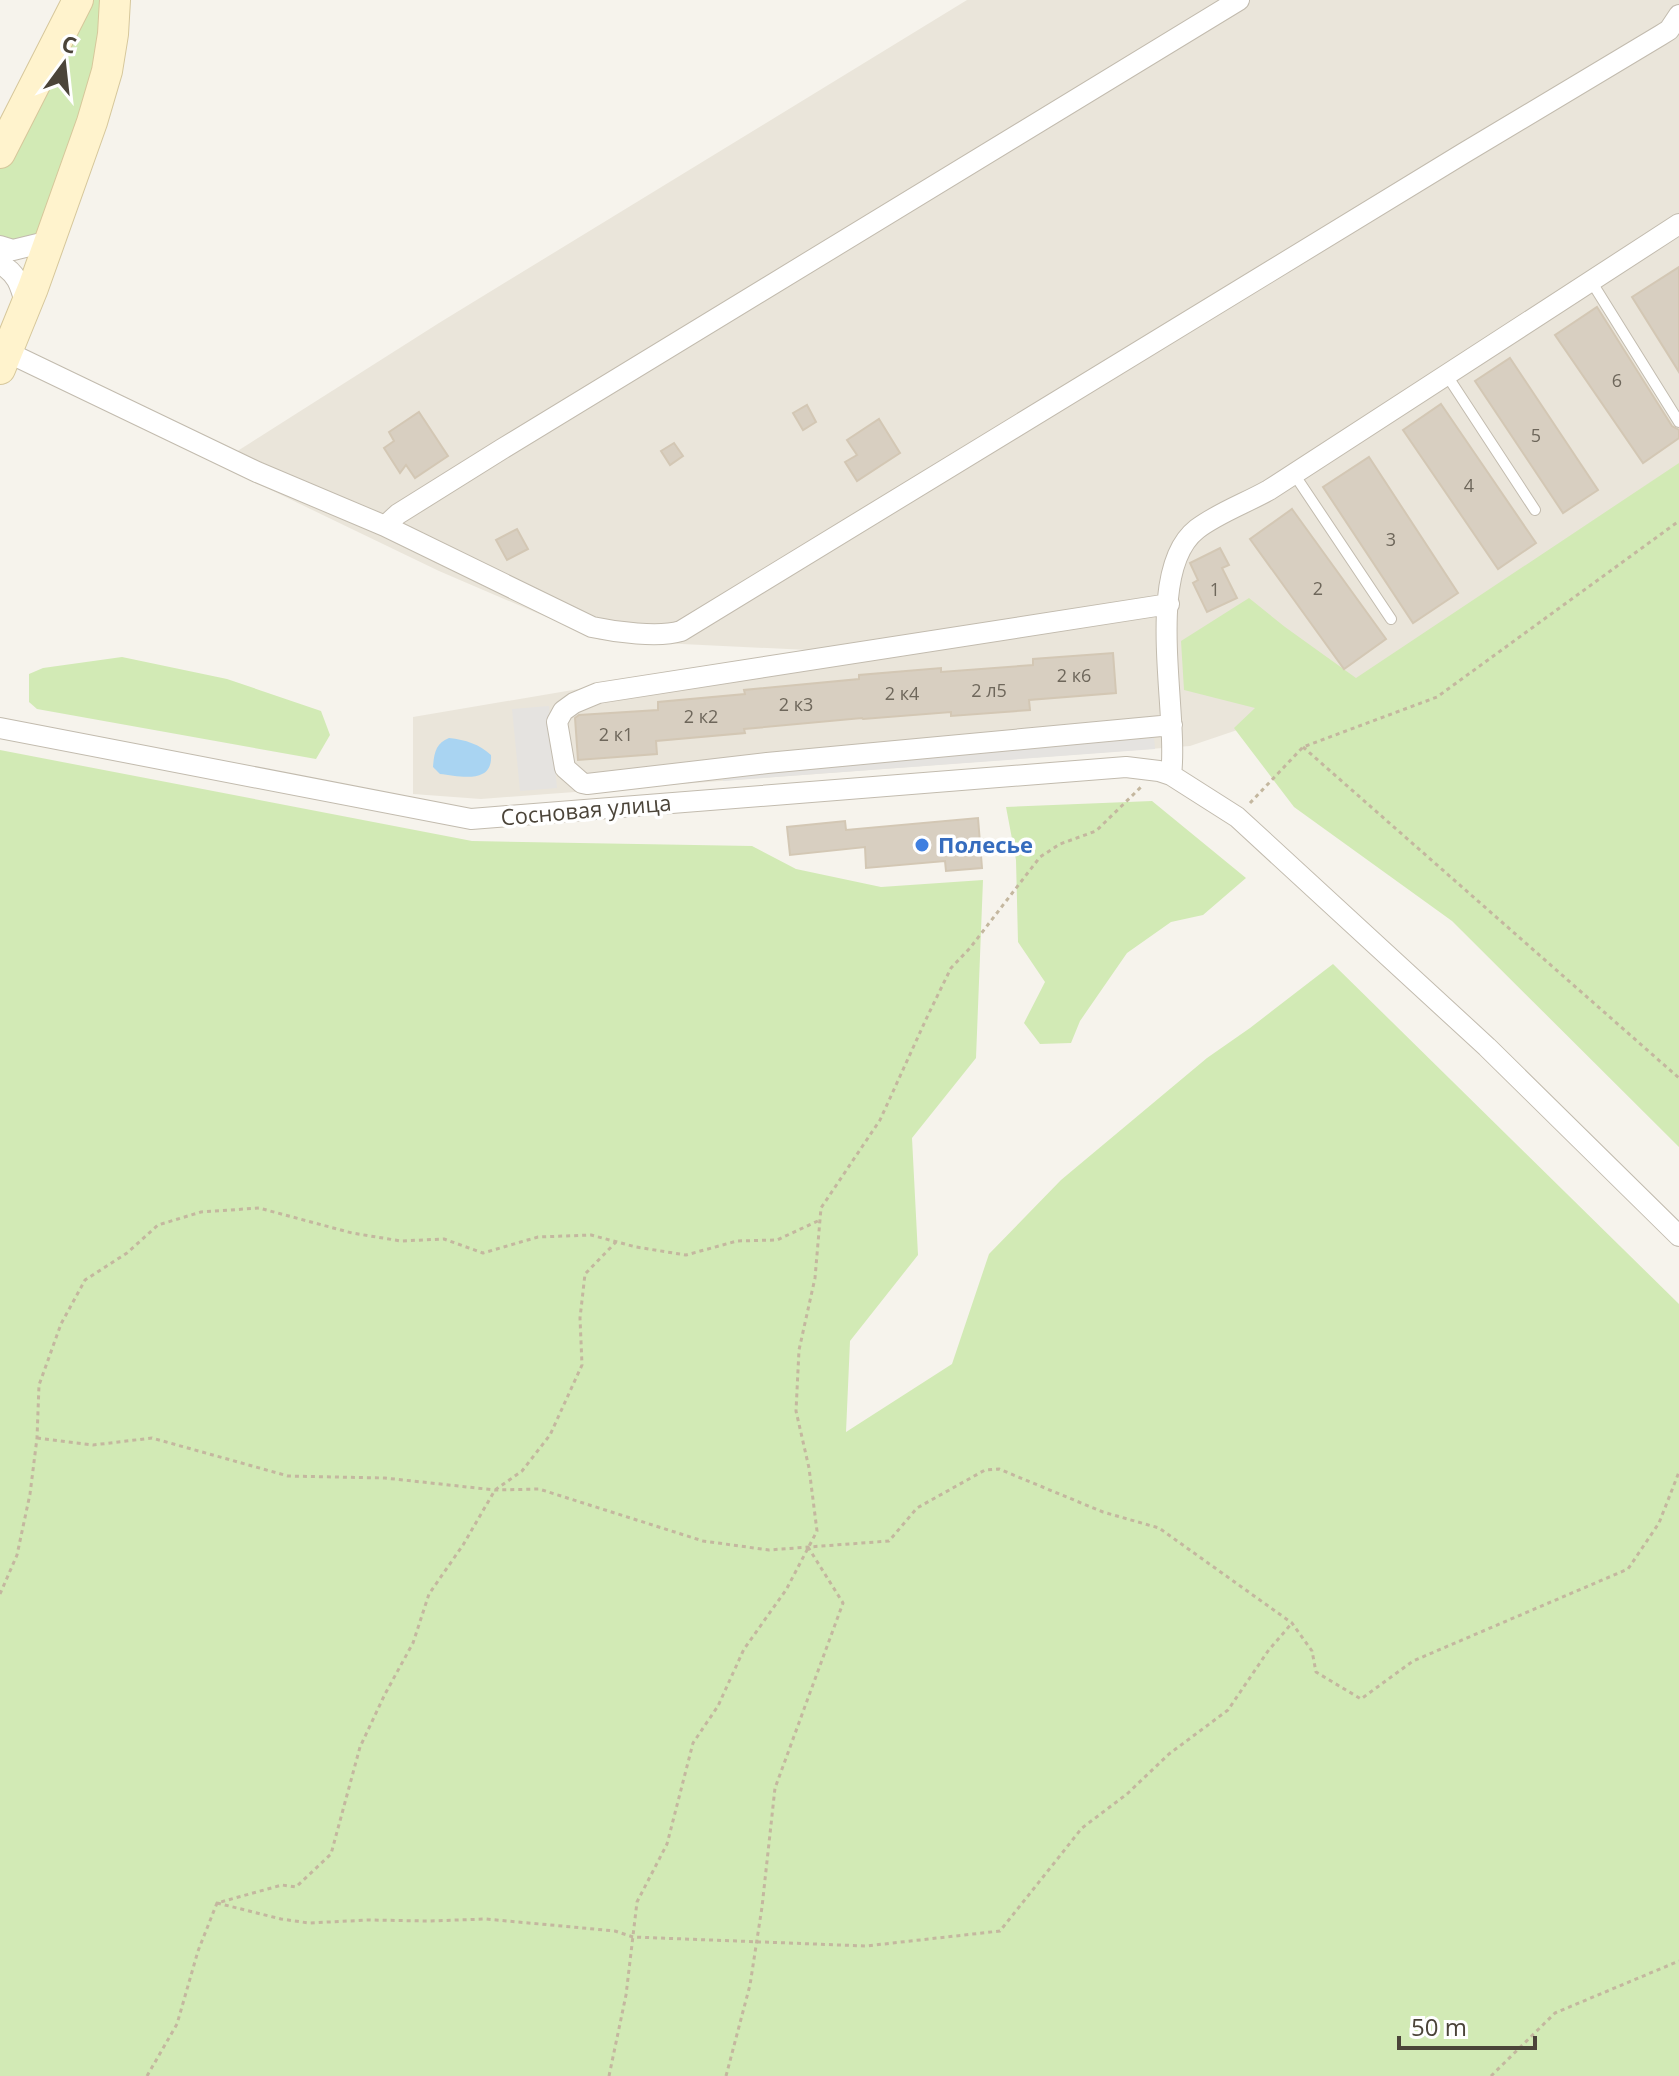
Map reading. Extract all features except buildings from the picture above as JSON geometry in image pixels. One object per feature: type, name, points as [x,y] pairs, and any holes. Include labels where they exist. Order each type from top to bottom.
[{"type":"main road","points":[[0,153],[78,0]]},
{"type":"main road","points":[[3,361],[92,122],[107,71],[115,0]]},
{"type":"street","points":[[385,526],[398,514],[528,433],[1239,0]]},
{"type":"street","points":[[3,361],[385,526],[592,627],[617,632],[672,634],[1661,35],[1669,30],[1679,15]]},
{"type":"street","points":[[1679,224],[1269,490],[1197,529],[1179,551],[1170,577],[1168,650],[1173,748],[1169,775],[1237,817],[1487,1047],[1679,1236]]},
{"type":"street","points":[[0,246],[13,250],[50,241]]},
{"type":"street","points":[[0,264],[8,268],[18,281],[26,306]]},
{"type":"street","points":[[1169,604],[598,693],[574,703],[563,711],[557,722],[565,768],[587,784],[767,763],[1172,725]]},
{"type":"street","name":"Сосновая улица","points":[[0,728],[471,819],[1126,767],[1169,775]]},
{"type":"lane","points":[[1591,281],[1679,422]]},
{"type":"lane","points":[[1446,374],[1535,510]]},
{"type":"lane","points":[[1294,474],[1391,619]]},
{"type":"path","points":[[1237,817],[1303,747],[1437,697],[1679,521]]},
{"type":"path","points":[[1303,747],[1679,1078]]},
{"type":"path","points":[[609,2076],[626,1995],[637,1902],[667,1844],[693,1743],[718,1706],[744,1649],[786,1590],[817,1531],[809,1468],[796,1411],[799,1350],[815,1278],[821,1208],[880,1120],[951,968],[1040,857],[1060,844],[1096,831],[1169,775]]},
{"type":"path","points":[[0,1594],[17,1555],[30,1494],[39,1385],[61,1324],[85,1280],[127,1253],[158,1225],[201,1212],[259,1208],[352,1233],[401,1241],[444,1239],[483,1253],[538,1237],[591,1235],[686,1255],[737,1241],[777,1240],[820,1220]]},
{"type":"path","points":[[217,1903],[282,1885],[296,1887],[331,1854],[360,1747],[413,1643],[429,1594],[463,1545],[495,1490],[522,1471],[550,1435],[582,1365],[580,1318],[585,1274],[616,1242]]},
{"type":"path","points":[[37,1438],[93,1445],[152,1438],[288,1476],[385,1478],[495,1490],[539,1489],[703,1541],[769,1550],[889,1541],[917,1508],[985,1470],[999,1469],[1103,1512],[1159,1528],[1292,1623],[1312,1651],[1316,1672],[1361,1699],[1413,1661],[1628,1569],[1659,1523],[1679,1472]]},
{"type":"path","points":[[726,2076],[750,1985],[775,1788],[843,1603],[808,1547]]},
{"type":"path","points":[[217,1903],[309,1923],[486,1919],[615,1931],[633,1937],[866,1946],[1000,1931],[1082,1828],[1127,1794],[1169,1754],[1228,1710],[1268,1651],[1292,1623]]},
{"type":"path","points":[[147,2076],[177,2024],[198,1951],[217,1903]]},
{"type":"path","points":[[1491,2076],[1555,2013],[1679,1961]]},
{"type":"shaded area","points":[[967,0],[1679,0],[1679,473],[1359,689],[1190,746],[481,799],[413,794],[413,717],[808,650],[600,640],[439,571],[217,464],[439,323]]},
{"type":"shaded area","points":[[549,706],[557,788],[520,791],[512,709]]},
{"type":"shaded area","points":[[1154,738],[1155,749],[723,781],[723,771]]},
{"type":"green space","points":[[85,0],[110,0],[105,45],[52,221],[32,242],[0,240],[0,166]]},
{"type":"green space","points":[[1679,463],[1679,1147],[1452,921],[1294,807],[1234,728],[1255,708],[1184,690],[1181,641],[1249,598],[1356,678]]},
{"type":"green space","points":[[122,657],[227,679],[321,711],[330,735],[316,759],[37,709],[29,702],[29,674],[43,668]]},
{"type":"green space","points":[[0,750],[472,841],[752,846],[796,869],[881,887],[983,880],[976,1058],[912,1138],[918,1255],[850,1341],[846,1432],[952,1364],[989,1254],[1061,1180],[1207,1058],[1333,964],[1679,1304],[1679,2076],[0,2076]]},
{"type":"green space","points":[[1152,801],[1246,878],[1203,915],[1171,922],[1127,953],[1080,1021],[1071,1043],[1040,1044],[1024,1023],[1045,982],[1018,942],[1016,860],[1006,807]]},
{"type":"water","points":[[449,738],[472,743],[491,755],[487,771],[465,777],[440,774],[433,767],[435,753],[438,746]]},
{"type":"place","name":"Полесье","points":[[922,845]]}]
